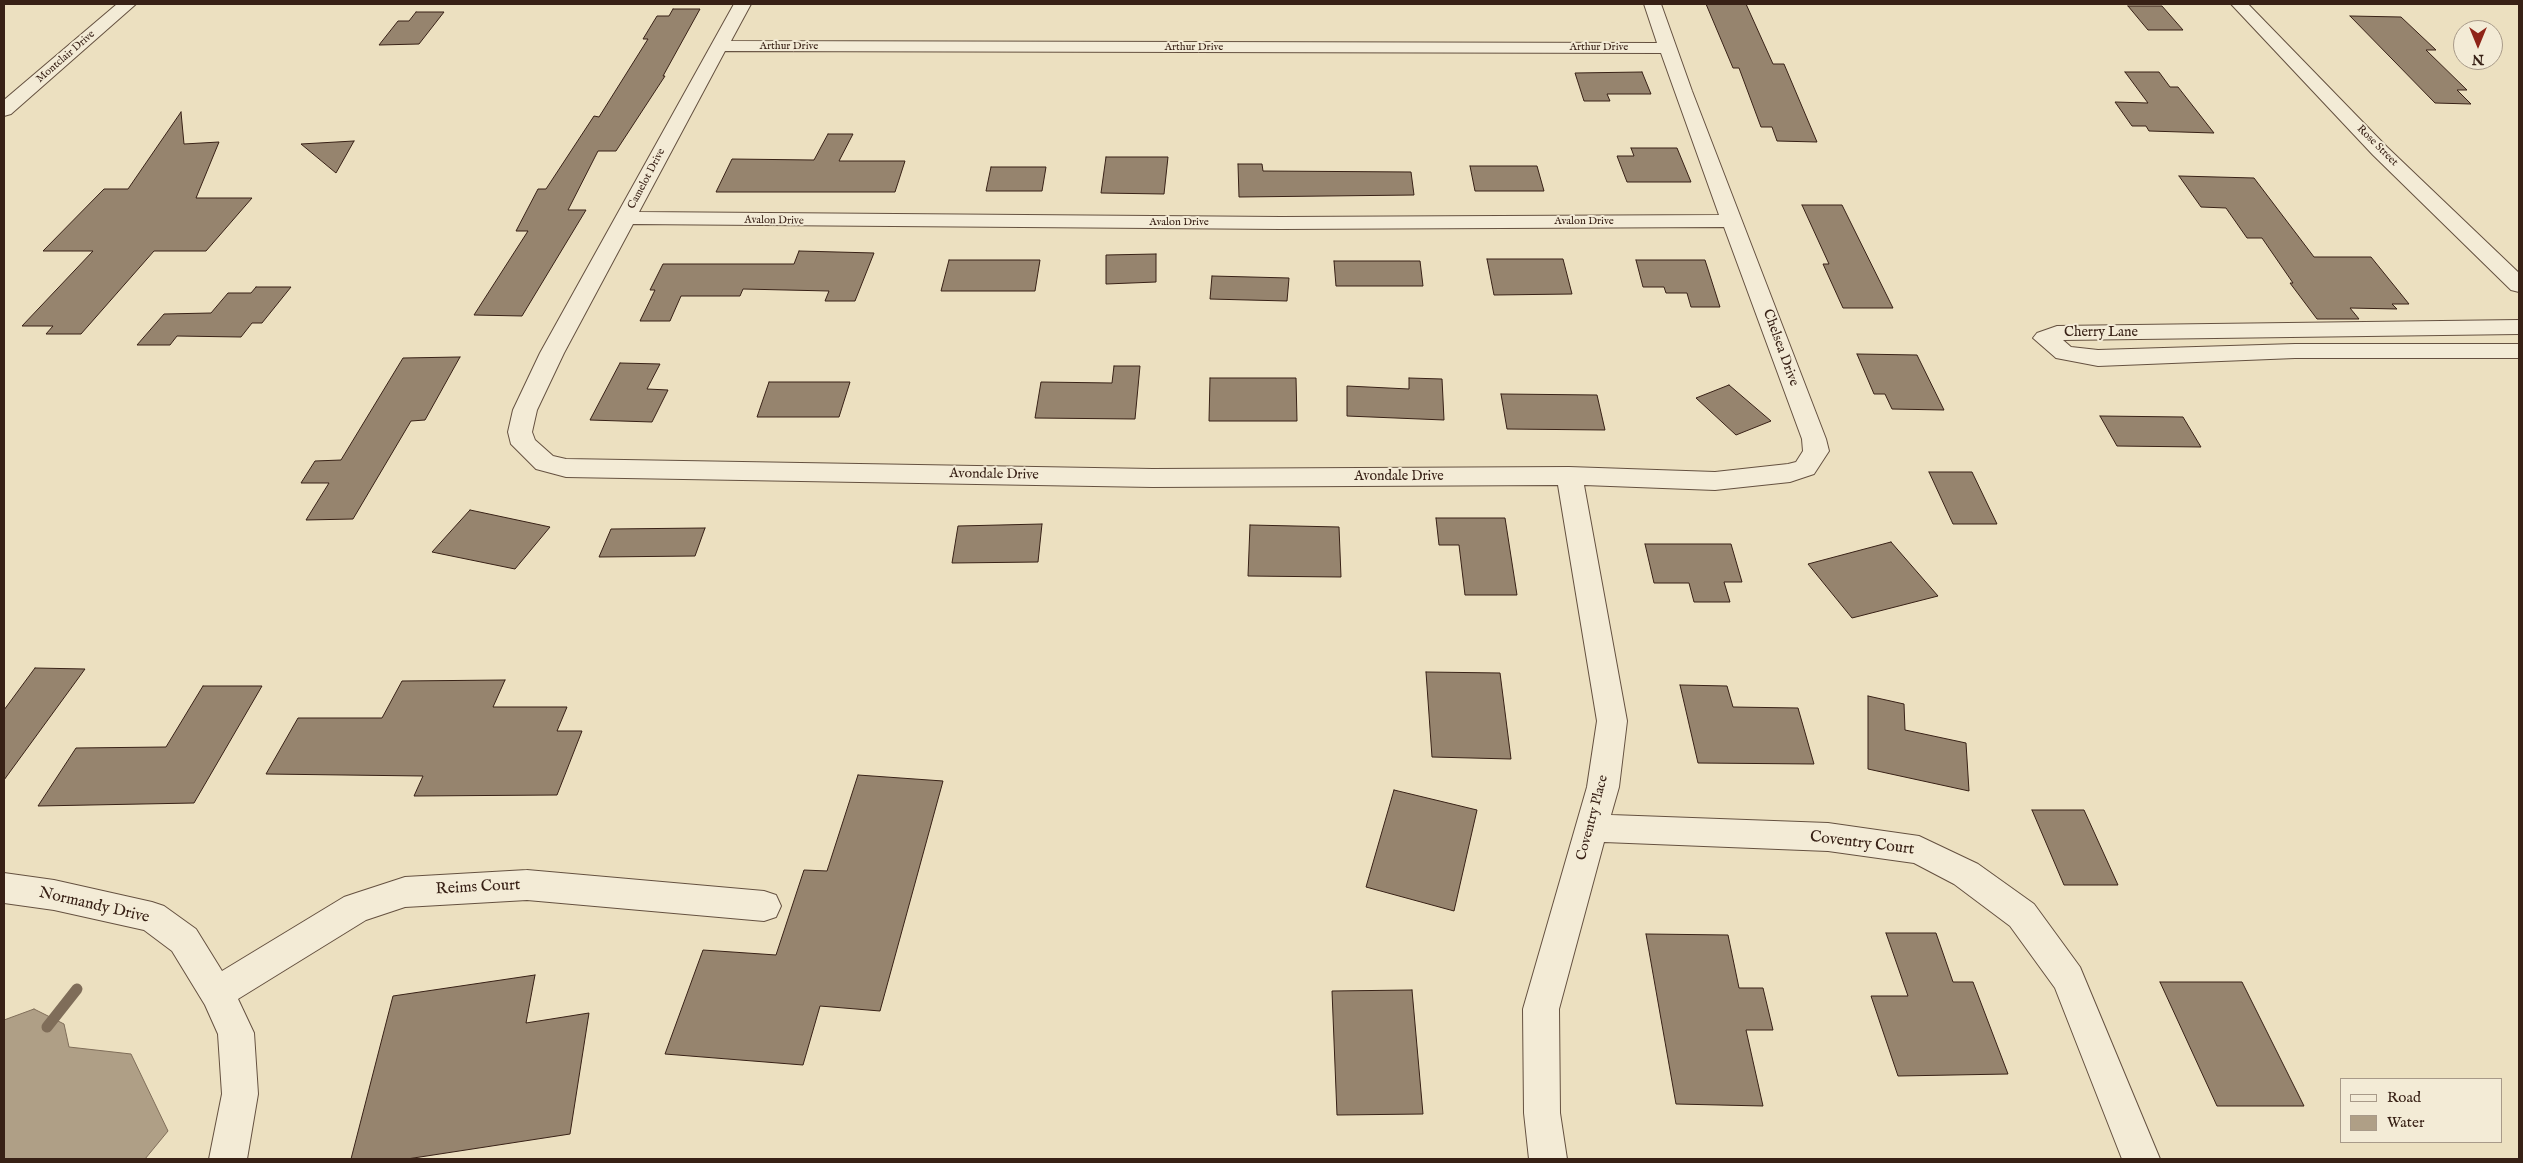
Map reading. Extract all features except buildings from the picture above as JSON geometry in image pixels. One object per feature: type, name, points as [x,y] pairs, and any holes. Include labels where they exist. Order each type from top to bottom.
[{"type":"street","name":"Montclair Drive","points":[[4,110],[127,4]]},
{"type":"street","name":"Camelot Drive","points":[[552,353],[742,4]]},
{"type":"street","name":"Chelsea Drive","points":[[1569,476],[1715,481],[1790,473],[1805,468],[1816,451],[1814,439],[1653,4]]},
{"type":"street","name":"Rose Street","points":[[2239,4],[2380,151],[2519,285]]},
{"type":"street","name":"Arthur Drive","points":[[719,46],[1668,48]]},
{"type":"street","name":"Avalon Drive","points":[[626,218],[813,222],[1733,221]]},
{"type":"street","name":"Cherry Lane","points":[[2519,327],[2258,332],[2057,333],[2045,338],[2064,353],[2098,358],[2295,351],[2519,351]]},
{"type":"street","name":"Avondale Drive","points":[[552,353],[526,410],[520,432],[524,444],[545,463],[566,468],[1152,478],[1569,476]]},
{"type":"street","name":"Coventry Place","points":[[1548,1159],[1542,1113],[1541,1009],[1603,787],[1612,721],[1569,476]]},
{"type":"street","name":"Coventry Court","points":[[1591,828],[1828,838],[1919,850],[1966,874],[2022,915],[2068,978],[2141,1159]]},
{"type":"street","name":"Reims Court","points":[[217,993],[356,908],[405,892],[527,885],[764,906]]},
{"type":"street","name":"Normandy Drive","points":[[4,888],[54,895],[152,917],[184,940],[217,993],[236,1033],[240,1094],[228,1159]]},
{"type":"water","points":[[34,1009],[64,1024],[69,1047],[131,1054],[168,1131],[145,1159],[4,1159],[4,1020]]},
{"type":"waterway","points":[[47,1027],[77,989]]}]
